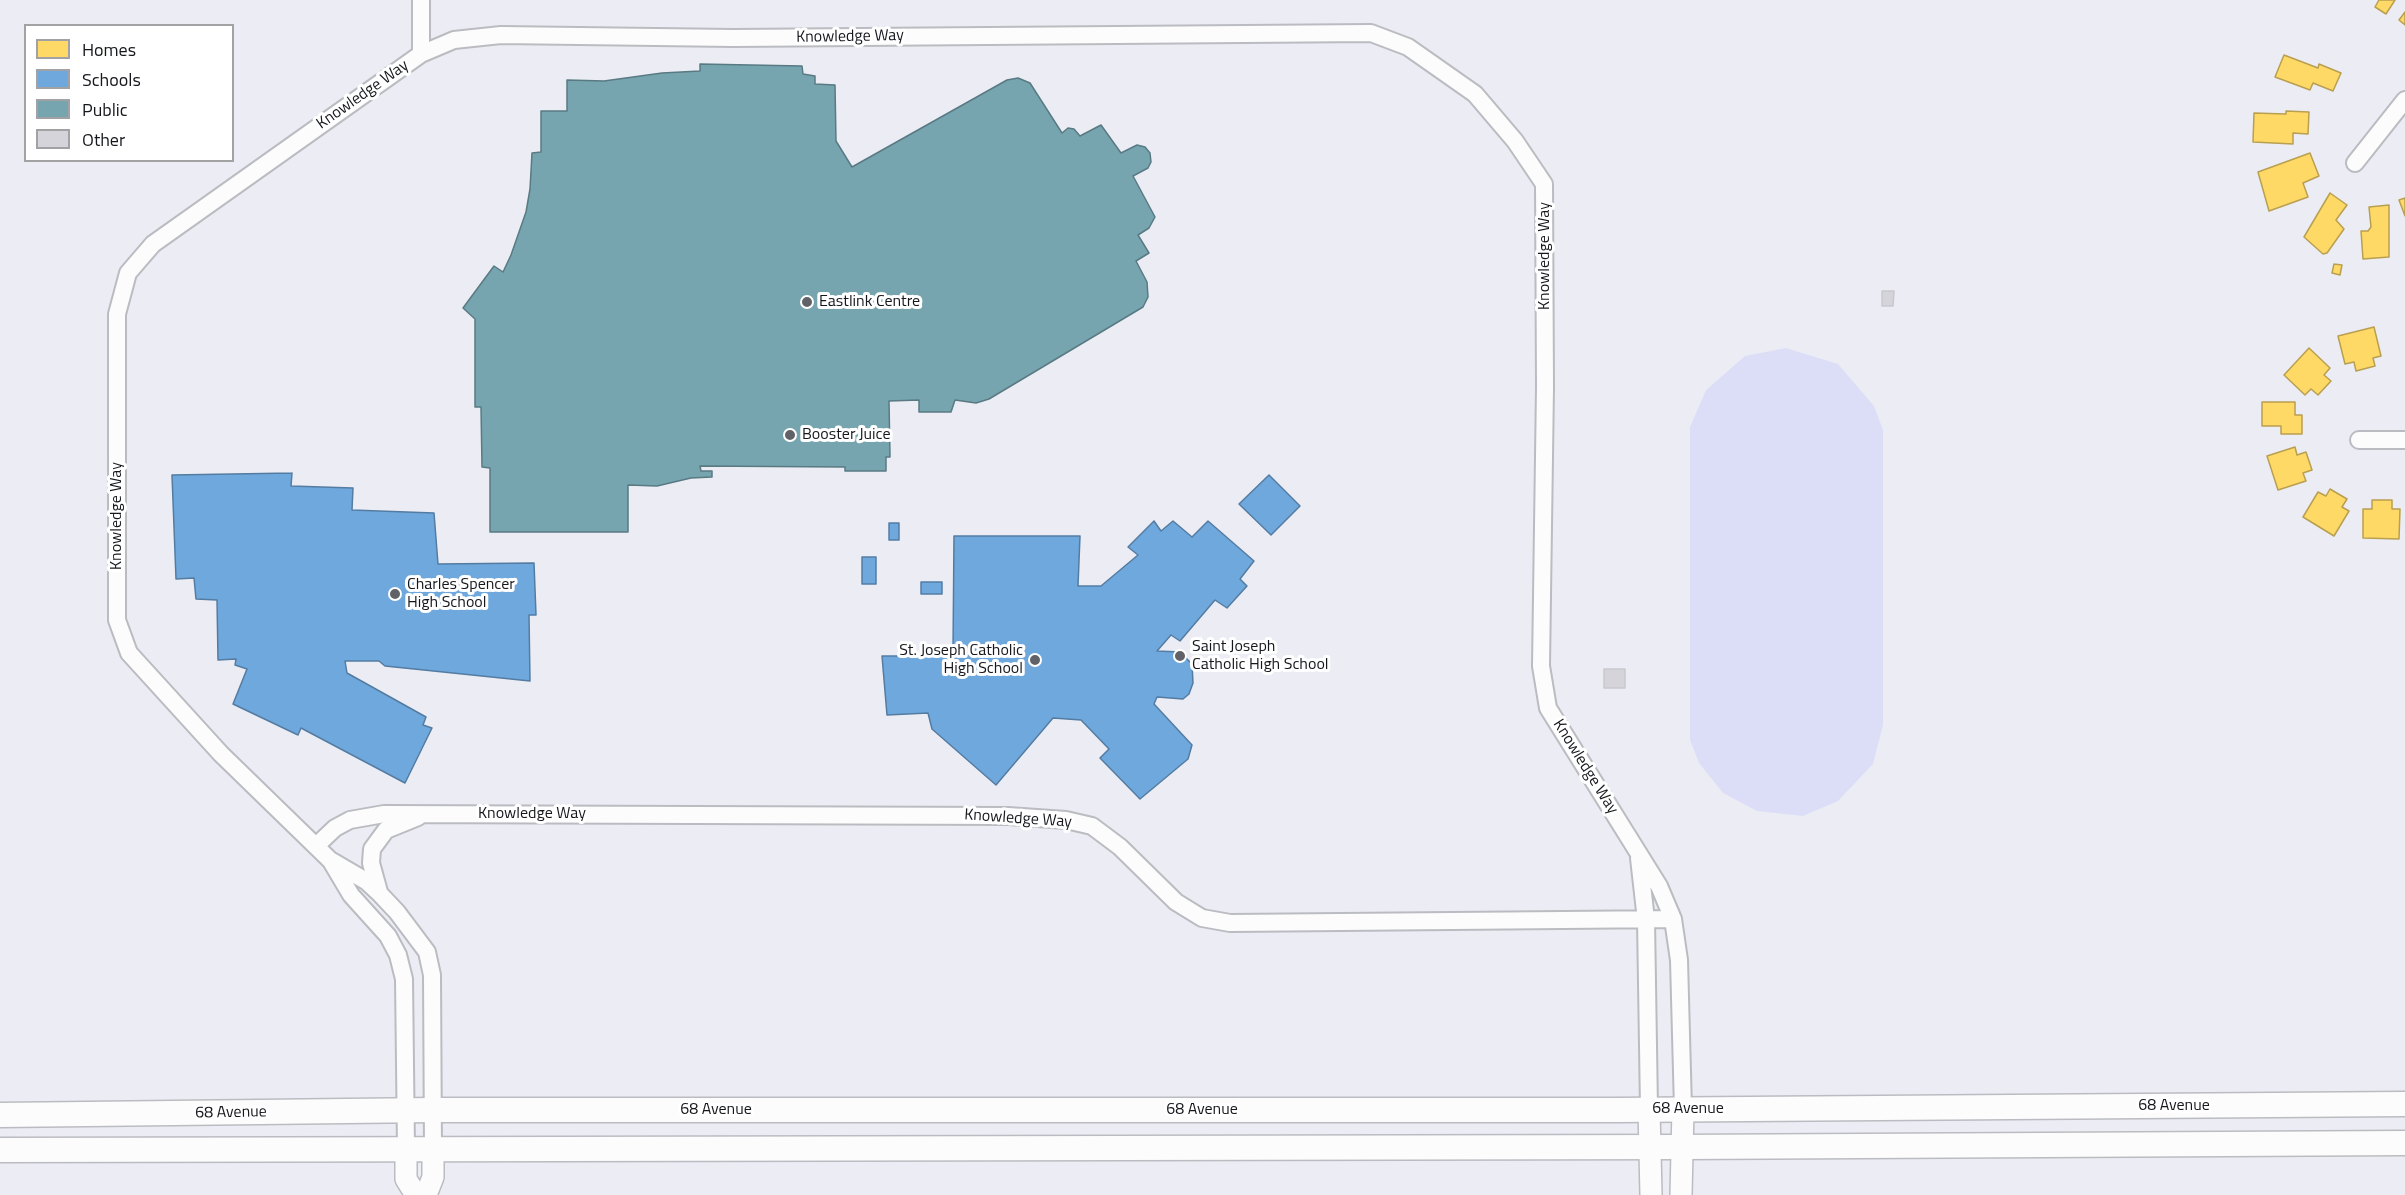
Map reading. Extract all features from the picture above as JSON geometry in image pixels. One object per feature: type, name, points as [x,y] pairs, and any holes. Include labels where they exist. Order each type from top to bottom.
[{"type":"main road","name":"68 Avenue","points":[[0,1115],[433,1110],[1683,1109],[2405,1104]]},
{"type":"main road","points":[[0,1149],[1682,1147],[2405,1143]]},
{"type":"street","points":[[421,0],[421,54]]},
{"type":"street","name":"Knowledge Way","points":[[406,1149],[404,979],[398,956],[388,936],[351,895],[330,860],[221,754],[129,653],[117,620],[117,314],[129,273],[153,244],[421,54],[454,40],[501,35],[733,38],[1371,33],[1408,47],[1475,94],[1515,141],[1544,184],[1545,387],[1541,666],[1548,708],[1659,886],[1673,919],[1679,960],[1683,1109],[1680,1195]]},
{"type":"street","points":[[2355,163],[2405,100]]},
{"type":"street","points":[[2359,440],[2405,440]]},
{"type":"street","name":"Knowledge Way","points":[[316,846],[335,828],[350,820],[384,814],[822,813],[1008,816],[1066,820],[1092,826],[1120,847],[1176,902],[1202,918],[1230,923],[1673,919]]},
{"type":"street","name":"Knowledge Way","points":[[380,894],[370,863],[372,849],[386,830],[427,814]]},
{"type":"street","name":"Knowledge Way","points":[[1638,854],[1646,920],[1651,1195]]},
{"type":"street","name":"Knowledge Way","points":[[330,860],[366,881],[380,894],[397,912],[427,952],[432,975],[433,1149]]},
{"type":"street","points":[[406,1149],[406,1179],[416,1195]]},
{"type":"street","points":[[426,1195],[433,1177],[433,1149]]},
{"type":"shaded area","points":[[1786,348],[1838,364],[1874,406],[1883,430],[1883,725],[1873,764],[1838,801],[1803,816],[1757,811],[1723,793],[1699,763],[1690,740],[1690,427],[1706,390],[1745,356]]},
{"type":"building: Homes","points":[[2379,0],[2395,0],[2386,14],[2375,7]]},
{"type":"building: Homes","points":[[2405,12],[2405,25],[2399,20]]},
{"type":"building: Homes","points":[[2284,55],[2318,68],[2319,64],[2341,73],[2333,91],[2313,83],[2310,90],[2275,77]]},
{"type":"building: Homes","points":[[2286,111],[2309,112],[2308,134],[2293,133],[2293,144],[2253,142],[2254,113],[2286,114]]},
{"type":"building: Homes","points":[[2310,153],[2319,176],[2303,183],[2308,197],[2269,211],[2258,172]]},
{"type":"building: Homes","points":[[2330,193],[2347,205],[2336,220],[2344,229],[2327,253],[2323,254],[2304,237]]},
{"type":"building: Homes","points":[[2405,198],[2405,216],[2399,200]]},
{"type":"building: Homes","points":[[2389,205],[2389,257],[2363,259],[2361,231],[2368,231],[2371,227],[2369,207]]},
{"type":"building: Homes","points":[[2334,264],[2342,265],[2340,275],[2332,273]]},
{"type":"building: Homes","points":[[2374,327],[2381,356],[2373,358],[2375,366],[2356,371],[2354,362],[2345,364],[2338,336]]},
{"type":"building: Homes","points":[[2309,348],[2330,368],[2324,375],[2331,381],[2318,395],[2311,389],[2305,395],[2284,375]]},
{"type":"building: Homes","points":[[2262,402],[2295,402],[2295,415],[2302,415],[2302,434],[2281,434],[2281,426],[2262,426]]},
{"type":"building: Homes","points":[[2295,447],[2297,455],[2306,452],[2312,470],[2303,473],[2306,481],[2278,490],[2267,456]]},
{"type":"building: Homes","points":[[2330,489],[2347,499],[2342,507],[2349,511],[2334,536],[2303,517],[2318,492],[2326,496]]},
{"type":"building: Homes","points":[[2372,500],[2392,500],[2392,509],[2400,509],[2399,539],[2363,538],[2363,509],[2372,509]]},
{"type":"building: Schools","name":"Charles Spencer High School","points":[[292,473],[291,486],[353,488],[352,510],[434,513],[438,564],[534,563],[536,615],[529,615],[530,681],[385,666],[379,661],[345,661],[347,673],[426,717],[423,725],[432,728],[405,783],[301,728],[298,735],[233,704],[247,669],[235,665],[236,659],[218,660],[217,600],[196,599],[194,578],[176,579],[172,475]]},
{"type":"building: Schools","points":[[1269,475],[1300,506],[1271,535],[1239,504]]},
{"type":"building: Schools","name":"St. Joseph Catholic High School","points":[[1154,521],[1161,531],[1173,521],[1192,537],[1208,521],[1254,561],[1240,579],[1247,586],[1227,608],[1215,600],[1180,641],[1171,635],[1157,651],[1180,652],[1192,664],[1193,683],[1189,694],[1183,699],[1157,697],[1154,704],[1192,745],[1188,759],[1140,799],[1100,758],[1109,749],[1081,720],[1053,718],[996,785],[932,729],[928,713],[887,715],[882,656],[932,656],[953,650],[954,536],[1080,536],[1078,586],[1101,586],[1138,555],[1128,547]]},
{"type":"building: Schools","points":[[889,523],[899,523],[899,540],[889,540]]},
{"type":"building: Schools","points":[[862,557],[876,557],[876,584],[862,584]]},
{"type":"building: Schools","points":[[921,582],[942,582],[942,594],[921,594]]},
{"type":"building: Public","name":"Eastlink Centre","points":[[700,64],[802,66],[803,74],[815,76],[815,84],[835,85],[836,141],[852,167],[1007,80],[1018,78],[1030,83],[1062,133],[1068,128],[1074,129],[1080,136],[1101,125],[1121,153],[1137,145],[1145,147],[1150,153],[1151,162],[1148,168],[1133,176],[1155,217],[1149,228],[1138,235],[1149,253],[1136,261],[1147,282],[1148,297],[1143,307],[989,399],[976,403],[955,400],[951,412],[919,412],[919,400],[889,401],[890,457],[886,457],[886,471],[845,471],[845,467],[700,466],[701,471],[712,471],[712,477],[691,478],[657,486],[628,485],[628,532],[490,532],[490,468],[482,467],[481,407],[475,407],[475,319],[463,308],[494,266],[503,272],[511,255],[526,212],[532,153],[541,152],[541,111],[567,111],[567,80],[604,81],[662,73],[700,71]]},
{"type":"building: Other","points":[[1882,291],[1894,291],[1893,306],[1882,306]]},
{"type":"building: Other","points":[[1604,669],[1625,669],[1625,688],[1604,688]]},
{"type":"place","name":"Eastlink Centre","points":[[807,302]]},
{"type":"place","name":"Booster Juice","points":[[790,435]]},
{"type":"place","name":"Charles Spencer High School","points":[[395,594]]},
{"type":"place","name":"Saint Joseph Catholic High School","points":[[1180,656]]},
{"type":"place","name":"St. Joseph Catholic High School","points":[[1035,660]]}]
